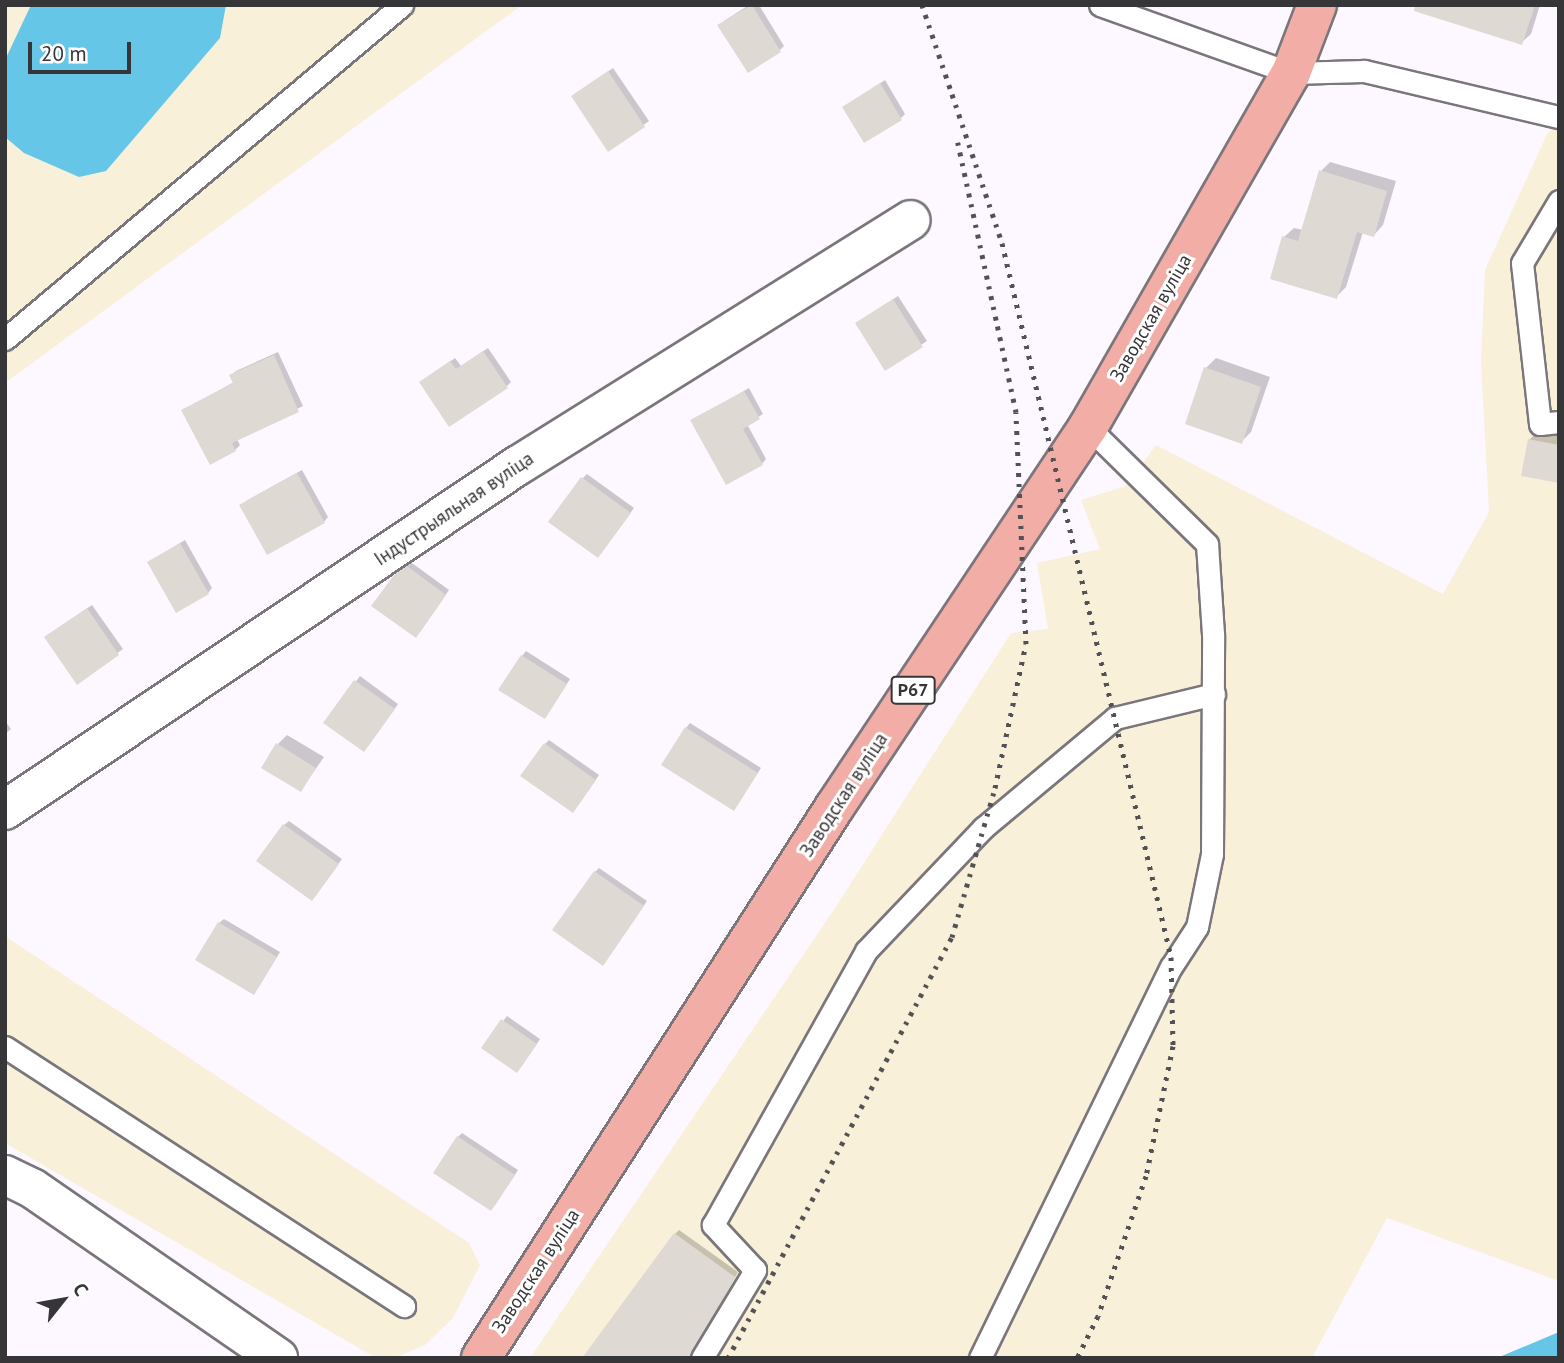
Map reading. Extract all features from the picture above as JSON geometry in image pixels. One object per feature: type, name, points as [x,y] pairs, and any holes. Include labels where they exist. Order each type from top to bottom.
[{"type":"main road","name":"Заводская вуліца","points":[[481,1358],[834,808],[1088,426],[1291,73],[1317,5]]},
{"type":"street","name":"Індустрыяльная вуліца","points":[[5,810],[517,466],[911,220]]},
{"type":"street","points":[[5,1175],[32,1188],[278,1358]]},
{"type":"lane","points":[[5,339],[382,14],[402,5]]},
{"type":"lane","points":[[1100,5],[1291,73],[1364,71],[1559,117]]},
{"type":"lane","points":[[1559,201],[1522,263],[1540,424],[1559,422]]},
{"type":"lane","points":[[980,1358],[1171,967],[1197,927],[1212,854],[1213,694],[1207,544],[1088,426]]},
{"type":"lane","points":[[702,1358],[755,1270],[713,1225],[866,951],[984,828],[1115,718],[1213,694]]},
{"type":"lane","points":[[5,1047],[404,1306]]},
{"type":"shaded area","points":[[5,5],[522,5],[5,383]]},
{"type":"shaded area","points":[[1559,120],[1559,1281],[1387,1218],[1312,1358],[530,1358],[835,908],[1011,633],[1048,629],[1037,563],[1100,549],[1081,500],[1126,486],[1156,445],[1443,594],[1489,512],[1481,362],[1485,270],[1547,134]]},
{"type":"shaded area","points":[[5,936],[469,1243],[480,1265],[453,1318],[425,1345],[394,1358],[376,1358],[5,1143]]},
{"type":"water","points":[[31,5],[226,5],[220,38],[106,171],[79,177],[24,153],[5,137],[5,60]]},
{"type":"water","points":[[1559,1332],[1559,1358],[1497,1358]]},
{"type":"building","points":[[752,5],[781,52],[748,73],[717,25]]},
{"type":"building","points":[[1415,5],[1535,5],[1522,45],[1414,11]]},
{"type":"building","points":[[608,71],[645,127],[608,152],[571,96]]},
{"type":"building","points":[[880,83],[902,120],[864,143],[842,107]]},
{"type":"building","points":[[1319,170],[1387,191],[1374,237],[1357,232],[1337,299],[1270,279],[1282,236],[1298,241]]},
{"type":"building","points":[[893,299],[923,347],[885,371],[855,323]]},
{"type":"building","points":[[483,351],[508,388],[449,427],[419,382],[450,361],[456,369]]},
{"type":"building","points":[[274,355],[299,412],[232,443],[236,451],[210,465],[181,410],[233,383],[229,375]]},
{"type":"building","points":[[1204,367],[1261,387],[1242,444],[1185,424]]},
{"type":"building","points":[[744,391],[760,419],[743,429],[763,465],[726,485],[690,420]]},
{"type":"building","points":[[1528,439],[1559,445],[1559,483],[1521,476]]},
{"type":"building","points":[[297,473],[325,523],[267,555],[239,505]]},
{"type":"building","points":[[581,477],[631,513],[598,558],[548,522]]},
{"type":"building","points":[[180,543],[209,594],[176,613],[147,562]]},
{"type":"building","points":[[407,566],[446,595],[416,638],[371,606],[394,575]]},
{"type":"building","points":[[87,608],[119,655],[77,685],[44,637]]},
{"type":"building","points":[[521,655],[567,684],[545,719],[498,690]]},
{"type":"building","points":[[354,680],[395,709],[364,752],[323,723]]},
{"type":"building","points":[[685,727],[758,773],[734,811],[661,765]]},
{"type":"building","points":[[276,743],[316,768],[301,792],[261,768]]},
{"type":"building","points":[[544,743],[596,780],[573,813],[520,776]]},
{"type":"building","points":[[283,824],[339,864],[312,901],[256,861]]},
{"type":"building","points":[[594,871],[644,906],[603,966],[552,930]]},
{"type":"building","points":[[218,922],[277,957],[254,995],[195,960]]},
{"type":"building","points":[[501,1019],[537,1044],[517,1073],[481,1048]]},
{"type":"building","points":[[457,1136],[515,1175],[491,1211],[433,1173]]},
{"type":"building","points":[[674,1233],[735,1277],[689,1358],[582,1358]]},
{"type":"railway","points":[[922,5],[1002,243],[1171,957],[1173,1046],[1146,1176],[1098,1316],[1077,1358]]},
{"type":"railway","points":[[728,1358],[952,937],[995,788],[1026,644],[1016,412],[957,140]]}]
